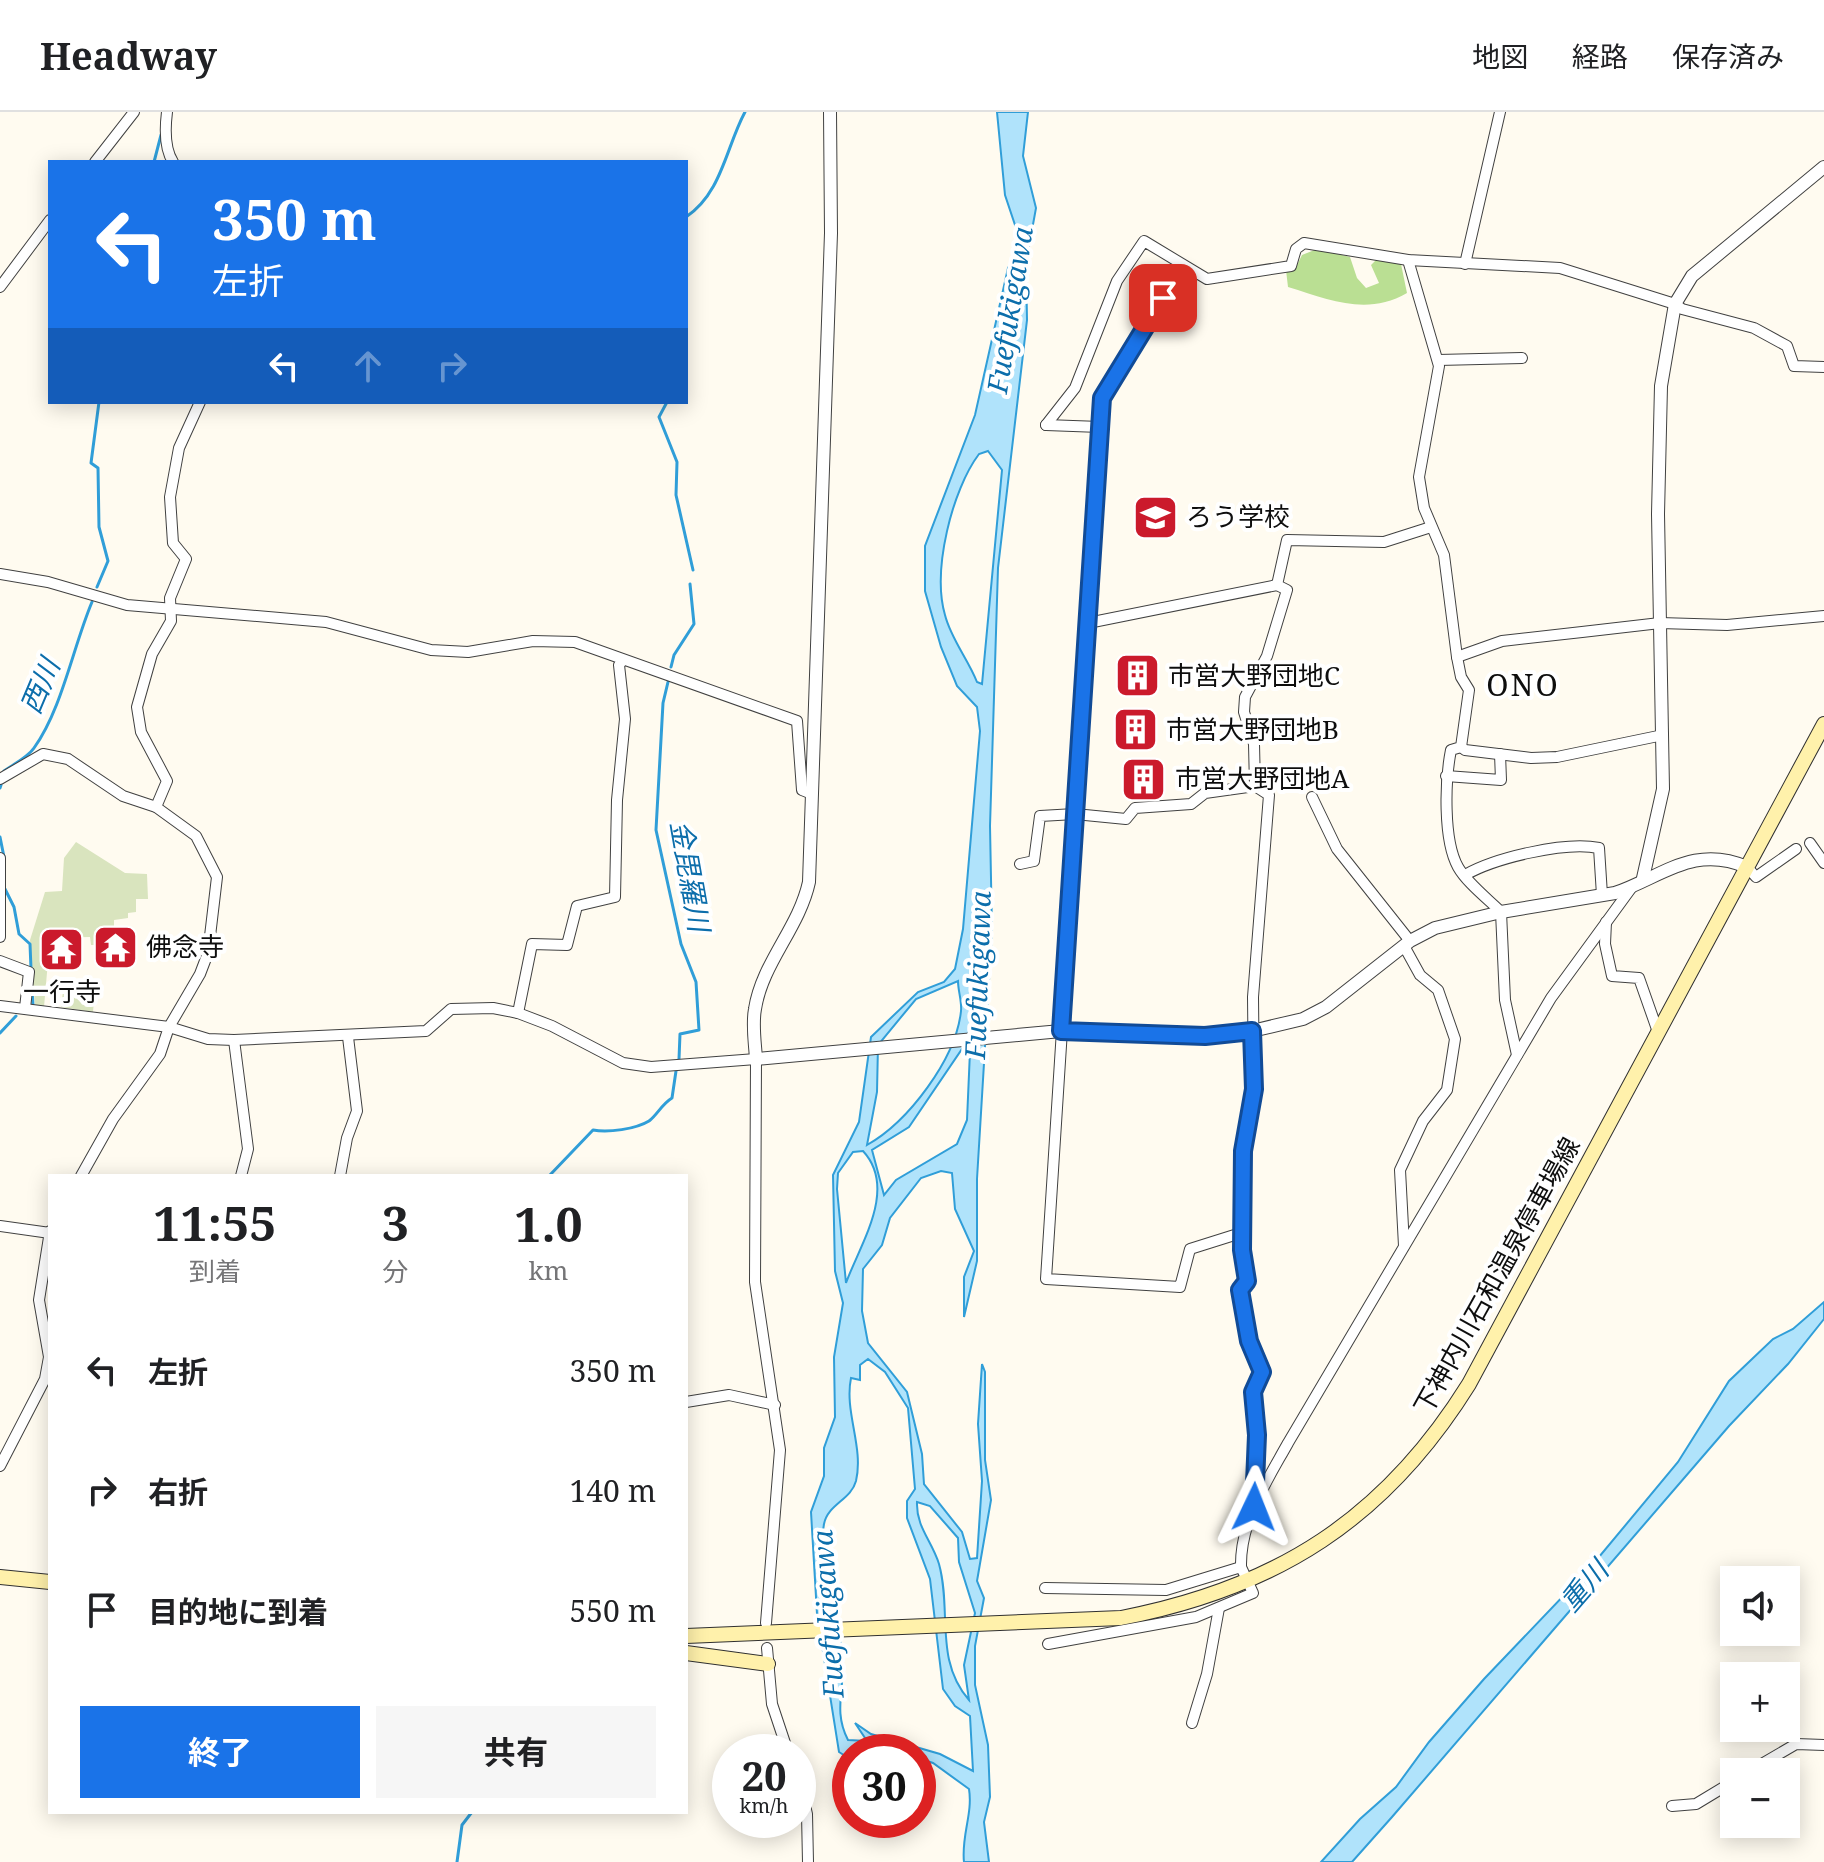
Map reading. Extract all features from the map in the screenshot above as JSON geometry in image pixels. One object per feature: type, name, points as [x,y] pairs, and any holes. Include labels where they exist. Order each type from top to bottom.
[{"type":"main road","name":"下神内川石和温泉停車場線","points":[[688,1636],[1121,1618],[1182,1606],[1249,1581],[1286,1563],[1337,1531],[1401,1475],[1447,1420],[1824,724]]},
{"type":"main road","points":[[0,1577],[48,1582]]},
{"type":"main road","points":[[688,1653],[768,1664]]},
{"type":"street","points":[[97,160],[134,112]]},
{"type":"street","points":[[167,112],[165,127],[172,160]]},
{"type":"street","points":[[766,1623],[780,1450],[755,1282],[754,1009],[760,989],[801,911],[809,882],[831,233],[830,112]]},
{"type":"street","points":[[1465,264],[1500,112]]},
{"type":"street","points":[[1643,878],[1663,789],[1661,386],[1675,304],[1692,276],[1824,167]]},
{"type":"street","points":[[0,287],[48,223]]},
{"type":"street","points":[[1100,427],[1046,425],[1075,388],[1117,281],[1144,241],[1207,279],[1291,266],[1296,249],[1304,243],[1408,260],[1560,268],[1764,333],[1787,346],[1794,366],[1824,367]]},
{"type":"street","points":[[1408,260],[1416,296],[1438,360],[1419,477],[1431,527],[1444,555],[1457,657],[1471,700],[1461,747]]},
{"type":"street","points":[[1183,267],[1103,392],[1046,1279],[1180,1287],[1190,1249],[1244,1232]]},
{"type":"street","points":[[1438,360],[1522,358]]},
{"type":"street","points":[[156,807],[167,781],[141,732],[137,707],[152,654],[171,621],[170,598],[186,559],[173,543],[170,497],[179,448],[199,404]]},
{"type":"street","points":[[1277,585],[1287,540],[1384,542],[1431,527]]},
{"type":"street","points":[[0,574],[48,582],[127,605],[326,622],[431,650],[468,652],[533,641],[575,642],[797,721],[802,790],[812,794]]},
{"type":"street","points":[[1088,623],[1277,585],[1287,590],[1267,656],[1245,697],[1244,712],[1254,744],[1255,786]]},
{"type":"street","points":[[1457,657],[1502,641],[1660,623],[1727,625],[1824,616]]},
{"type":"street","points":[[518,1013],[532,944],[567,945],[577,906],[615,897],[617,800],[625,719],[619,665],[623,660]]},
{"type":"street","points":[[1517,1055],[1505,1000],[1501,912],[1458,868],[1446,808],[1446,776],[1451,750],[1461,747],[1500,754],[1557,757],[1663,735]]},
{"type":"street","points":[[0,779],[43,754],[68,759],[123,796],[156,807],[196,836],[217,877],[208,953],[169,1027],[160,1054],[113,1119],[82,1174]]},
{"type":"street","points":[[1446,776],[1501,780],[1500,754]]},
{"type":"street","points":[[1020,864],[1034,861],[1040,816],[1075,814],[1126,819],[1135,808],[1191,804],[1205,793],[1255,786],[1269,795],[1252,1031],[1254,1089],[1243,1151],[1242,1250],[1247,1281],[1240,1290],[1249,1341],[1262,1372],[1253,1392],[1257,1435],[1254,1507]]},
{"type":"street","points":[[1312,797],[1337,849],[1407,943],[1420,975],[1438,990],[1455,1039],[1447,1090],[1423,1121],[1400,1170],[1404,1247]]},
{"type":"street","points":[[1810,843],[1824,863]]},
{"type":"street","points":[[1465,875],[1478,867],[1562,847],[1599,848],[1602,895]]},
{"type":"street","points":[[1048,1644],[1196,1617],[1253,1593],[1241,1567],[1241,1550],[1254,1507],[1551,998],[1606,920],[1643,878],[1706,858],[1732,861],[1747,867],[1756,877],[1796,849]]},
{"type":"street","points":[[0,858],[0,937]]},
{"type":"street","points":[[0,1006],[169,1027],[208,1039],[234,1040],[289,1035],[348,1037],[426,1031],[451,1009],[461,1006],[518,1013],[552,1026],[623,1063],[663,1066],[1002,1039],[1061,1031],[1205,1036],[1252,1031],[1303,1019],[1326,1007],[1407,943],[1435,928],[1632,887]]},
{"type":"street","points":[[1606,920],[1605,944],[1612,976],[1639,978],[1658,1032]]},
{"type":"street","points":[[0,961],[29,972],[25,1008]]},
{"type":"street","points":[[340,1174],[347,1138],[357,1111],[348,1037]]},
{"type":"street","points":[[234,1040],[248,1149],[242,1174]]},
{"type":"street","points":[[0,1226],[48,1232]]},
{"type":"street","points":[[48,1244],[39,1300],[48,1351]]},
{"type":"street","points":[[0,1466],[48,1382]]},
{"type":"street","points":[[688,1402],[729,1395],[775,1405]]},
{"type":"street","points":[[1045,1588],[1166,1590],[1241,1567]]},
{"type":"street","points":[[1192,1723],[1207,1674],[1219,1608]]},
{"type":"street","points":[[767,1648],[775,1719],[781,1734]]},
{"type":"street","points":[[1772,1758],[1796,1744],[1824,1745]]},
{"type":"street","points":[[1672,1806],[1696,1804],[1720,1789]]},
{"type":"street","points":[[808,1838],[808,1862]]},
{"type":"green space","points":[[1317,249],[1350,257],[1357,278],[1366,288],[1379,283],[1371,265],[1376,260],[1401,264],[1407,293],[1392,300],[1363,305],[1334,301],[1288,287],[1286,270],[1295,269],[1302,255]]},
{"type":"green space","points":[[76,842],[125,873],[147,874],[148,899],[136,899],[136,912],[128,913],[128,918],[114,920],[114,932],[98,933],[100,945],[91,945],[90,937],[50,938],[44,1007],[35,1005],[30,940],[45,892],[62,891],[64,858]]},
{"type":"green space","points":[[64,984],[95,990],[93,1012],[61,1007]]},
{"type":"water","name":"Fuefukigawa","points":[[997,112],[1028,112],[1023,156],[1036,208],[1026,263],[1027,320],[998,568],[990,826],[992,931],[977,1179],[977,1261],[964,1317],[964,1277],[974,1251],[955,1209],[952,1173],[941,1171],[921,1178],[890,1218],[882,1245],[863,1269],[862,1311],[868,1343],[907,1392],[922,1454],[924,1484],[962,1532],[970,1559],[977,1558],[982,1481],[978,1424],[982,1364],[985,1372],[985,1460],[991,1500],[977,1581],[984,1598],[975,1646],[975,1685],[988,1745],[990,1797],[984,1822],[989,1862],[964,1862],[969,1789],[936,1765],[936,1753],[973,1771],[970,1716],[955,1706],[943,1689],[930,1579],[907,1518],[907,1501],[915,1489],[908,1408],[885,1372],[868,1359],[860,1365],[860,1380],[851,1378],[850,1404],[858,1455],[856,1481],[826,1517],[822,1542],[826,1578],[842,1651],[840,1714],[845,1734],[836,1734],[817,1614],[811,1512],[824,1476],[824,1448],[835,1417],[834,1357],[843,1303],[835,1271],[833,1175],[859,1122],[871,1037],[918,992],[944,982],[955,969],[963,929],[980,731],[977,707],[957,686],[941,647],[925,591],[925,546],[975,415],[1008,268],[1018,248],[1016,228],[1005,195]],"holes":[[[988,451],[1002,470],[982,684],[977,682],[948,624],[941,576],[947,531],[960,488],[979,454]],[[958,981],[961,1007],[957,1030],[928,1087],[898,1121],[867,1145],[877,1092],[878,1045],[916,999]],[[962,1049],[970,1051],[967,1120],[957,1144],[896,1180],[884,1195],[872,1150],[909,1127]],[[863,1151],[873,1166],[877,1199],[867,1234],[846,1283],[838,1173],[853,1152]],[[917,1502],[930,1506],[958,1538],[959,1562],[975,1613],[964,1665],[969,1700],[951,1668],[943,1582],[939,1564],[917,1511]]]},
{"type":"water","name":"重川","points":[[1824,1302],[1824,1319],[1788,1364],[1729,1426],[1352,1862],[1321,1862],[1360,1819],[1396,1787],[1429,1742],[1484,1679],[1589,1569],[1678,1462],[1729,1381],[1773,1339],[1793,1329]]},
{"type":"water","points":[[855,1723],[871,1734],[862,1734]]},
{"type":"waterway","name":"金毘羅川","points":[[688,215],[708,195],[745,112]]},
{"type":"waterway","name":"西川","points":[[155,160],[161,135]]},
{"type":"waterway","name":"西川","points":[[97,587],[108,561],[99,527],[98,468],[91,463],[99,404]]},
{"type":"waterway","name":"金毘羅川","points":[[666,404],[659,417],[677,462],[676,495],[693,570]]},
{"type":"waterway","name":"金毘羅川","points":[[671,667],[674,655],[694,624],[690,584]]},
{"type":"waterway","name":"西川","points":[[4,771],[28,754],[44,732],[60,697],[92,602]]},
{"type":"waterway","name":"金毘羅川","points":[[668,682],[663,703],[656,830],[681,944],[696,982],[699,1030],[680,1034],[679,1059]]},
{"type":"waterway","name":"西川","points":[[0,837],[4,857]]},
{"type":"waterway","name":"西川","points":[[5,889],[14,907],[19,934],[30,944],[31,969]]},
{"type":"waterway","name":"西川","points":[[32,989],[33,1005]]},
{"type":"waterway","name":"西川","points":[[0,1033],[16,1016]]},
{"type":"waterway","name":"金毘羅川","points":[[551,1174],[593,1130],[622,1130],[649,1121],[672,1098],[676,1071]]},
{"type":"waterway","name":"金毘羅川","points":[[457,1862],[462,1825],[470,1814]]},
{"type":"place","name":"ろう学校","points":[[1155,517]]},
{"type":"place","name":"市営大野団地C","points":[[1137,676]]},
{"type":"place","name":"市営大野団地B","points":[[1135,730]]},
{"type":"place","name":"市営大野団地A","points":[[1144,779]]},
{"type":"place","name":"佛念寺","points":[[115,947]]},
{"type":"place","name":"一行寺","points":[[62,949]]},
{"type":"district","name":"ONO","points":[[1523,686]]},
{"type":"route","points":[[1163,298],[1102,398],[1083,731],[1061,1031],[1115,1030],[1205,1036],[1252,1031],[1254,1089],[1243,1151],[1242,1250],[1247,1281],[1240,1290],[1249,1341],[1260,1361],[1262,1372],[1253,1392],[1257,1435],[1254,1507]]}]
